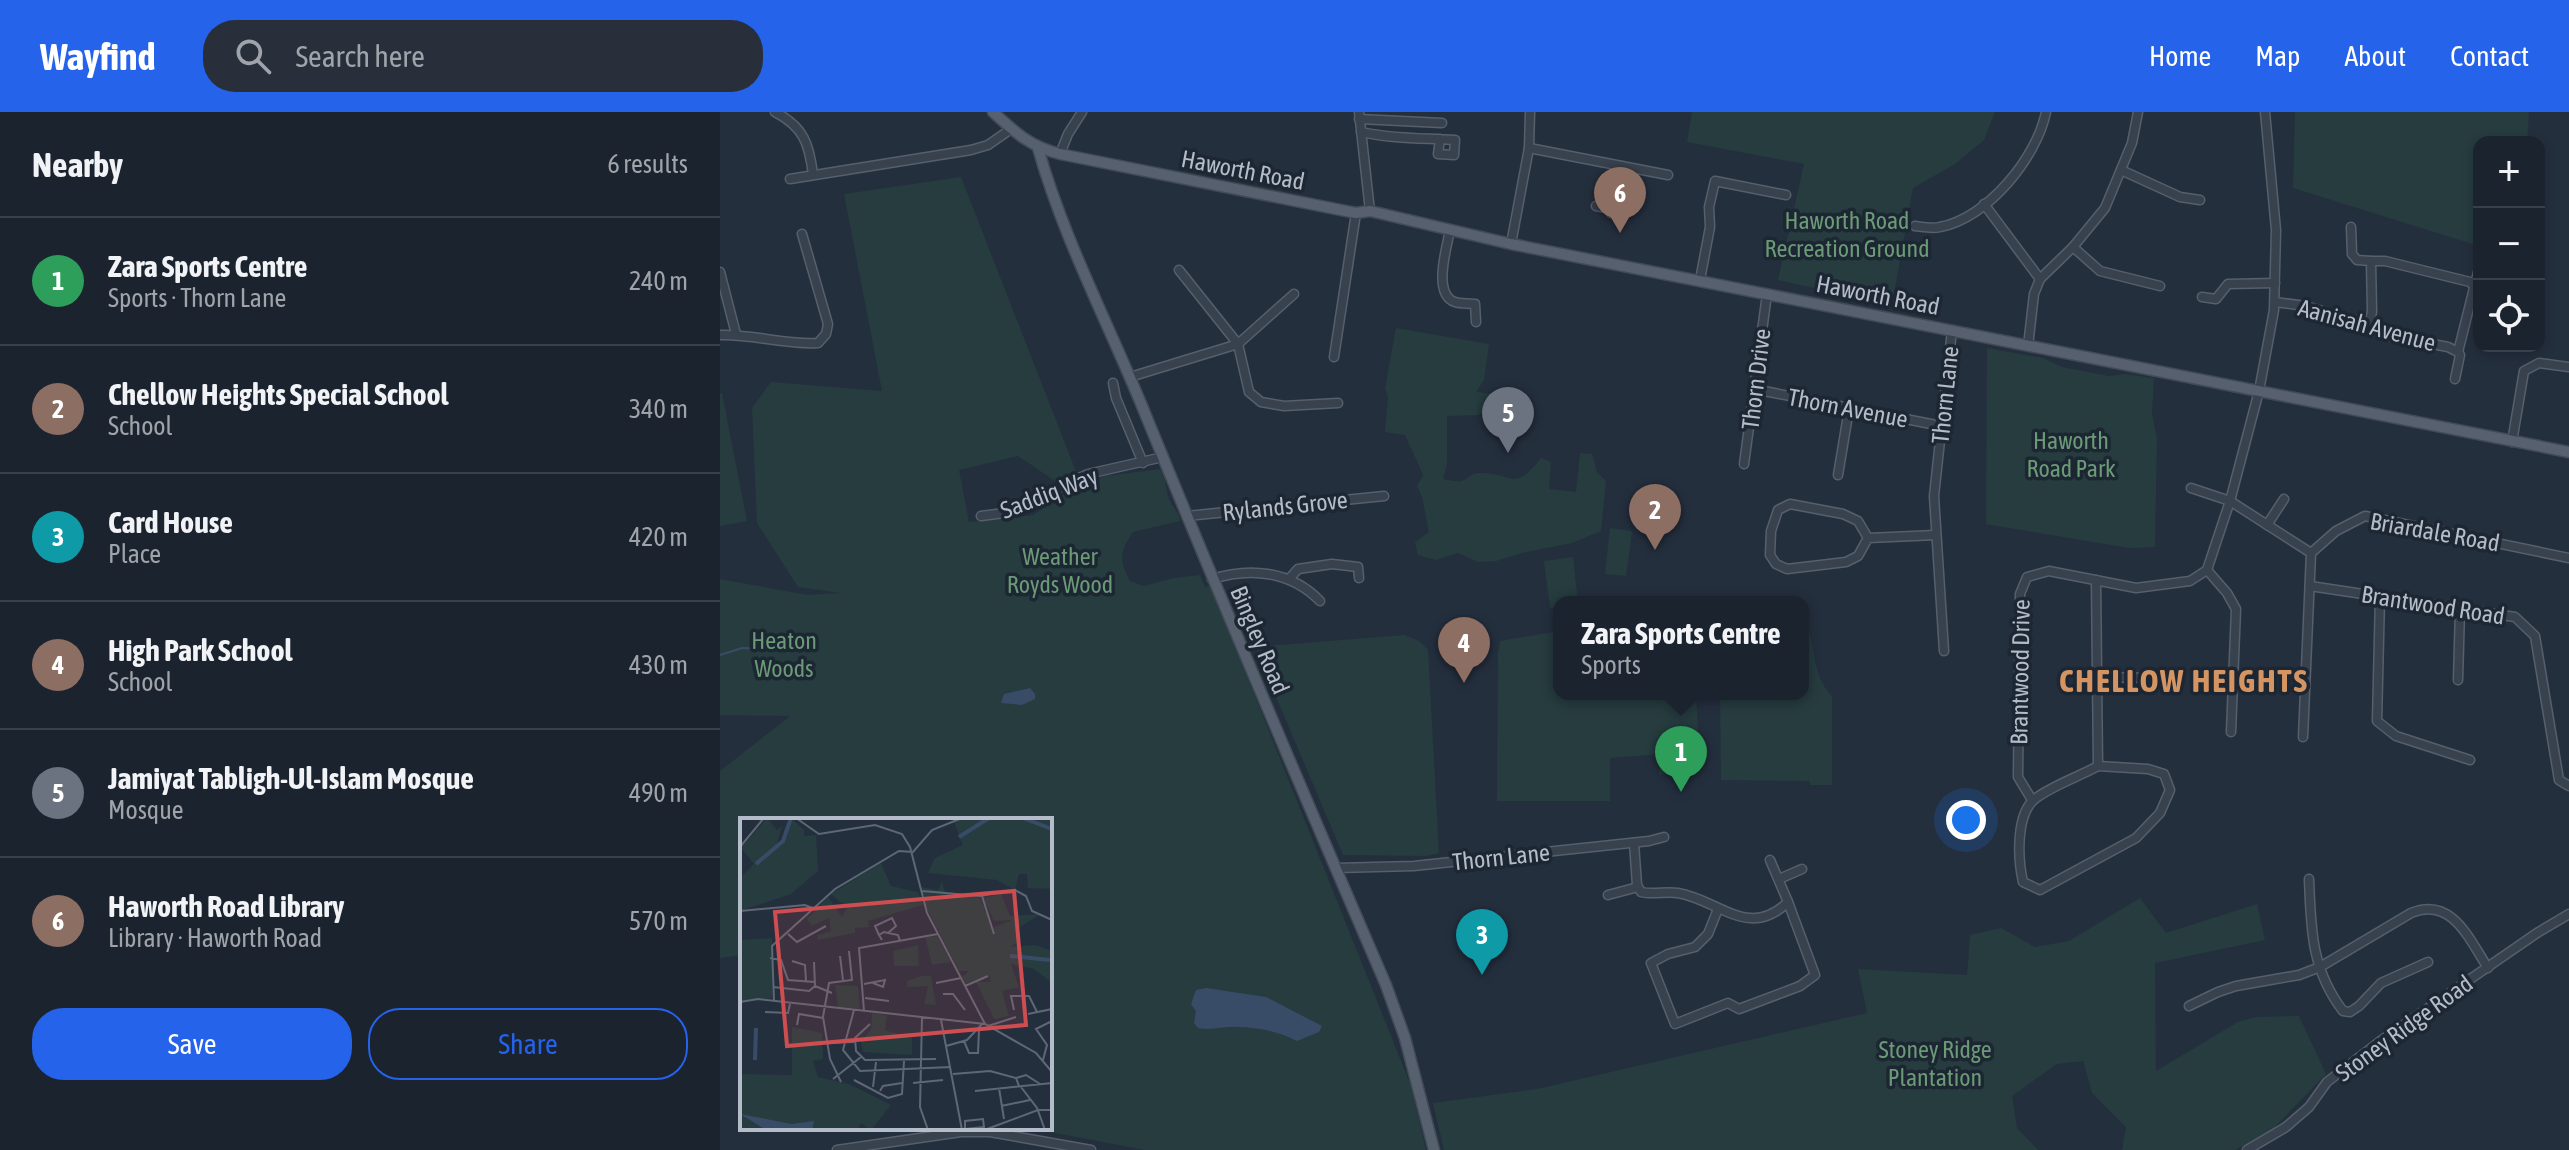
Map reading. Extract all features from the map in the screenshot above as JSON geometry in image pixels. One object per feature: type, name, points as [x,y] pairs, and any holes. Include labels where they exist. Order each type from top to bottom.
[{"type":"main road","name":"Haworth Road","points":[[993,112],[1038,148],[1060,154],[1356,213],[1370,211],[1511,244],[2569,452]]},
{"type":"main road","name":"Bingley Road","points":[[1038,148],[1049,187],[1386,985],[1405,1038],[1434,1150]]},
{"type":"street","points":[[775,112],[801,131],[813,174]]},
{"type":"street","points":[[1060,154],[1082,112]]},
{"type":"street","points":[[1511,244],[1529,148],[1530,112]]},
{"type":"street","points":[[1915,226],[1938,228],[1958,222],[2007,185],[2027,158],[2046,112]]},
{"type":"street","points":[[2028,346],[2034,294],[2040,279],[2073,247],[2105,208],[2132,143],[2138,112]]},
{"type":"street","points":[[2231,732],[2236,609],[2207,570],[2230,501],[2259,391],[2275,302],[2276,230],[2265,112]]},
{"type":"street","points":[[1370,211],[1359,116],[1442,123]]},
{"type":"street","points":[[790,179],[971,150],[988,145],[1011,129]]},
{"type":"street","points":[[1361,132],[1381,137],[1440,139]]},
{"type":"street","points":[[1529,148],[1668,175]]},
{"type":"street","points":[[1596,206],[1612,211],[1621,166]]},
{"type":"street","points":[[2121,170],[2180,197],[2200,200]]},
{"type":"street","points":[[1700,280],[1715,181],[1786,195]]},
{"type":"street","points":[[1984,204],[2040,279]]},
{"type":"street","points":[[1334,357],[1356,213]]},
{"type":"street","points":[[2351,227],[2352,254],[2357,260],[2385,261],[2473,285]]},
{"type":"street","points":[[1450,230],[1441,278],[1444,290],[1448,298],[1457,303],[1476,299],[1476,322]]},
{"type":"street","points":[[720,335],[736,334],[801,344],[818,343],[826,334],[828,324],[802,234]]},
{"type":"street","points":[[2073,247],[2100,271],[2160,286]]},
{"type":"street","points":[[2369,324],[2372,312],[2371,261]]},
{"type":"street","points":[[1179,270],[1238,344],[1249,392],[1261,402],[1284,406],[1338,403]]},
{"type":"street","points":[[720,272],[736,334]]},
{"type":"street","points":[[2202,297],[2216,299],[2228,284],[2275,283]]},
{"type":"street","name":"Aanisah Avenue","points":[[2455,379],[2458,352],[2473,290]]},
{"type":"street","points":[[1130,377],[1238,344],[1294,294]]},
{"type":"street","name":"Thorn Drive","points":[[1744,464],[1767,294]]},
{"type":"street","name":"Aanisah Avenue","points":[[2275,302],[2315,308],[2369,324],[2380,334],[2448,347],[2458,352]]},
{"type":"street","name":"Thorn Lane","points":[[1944,651],[1934,496],[1952,330]]},
{"type":"street","points":[[2512,442],[2524,371],[2539,363],[2569,367]]},
{"type":"street","points":[[1113,383],[1116,398],[1143,463]]},
{"type":"street","name":"Thorn Avenue","points":[[1754,389],[1941,426]]},
{"type":"street","points":[[1838,475],[1849,409]]},
{"type":"street","name":"Saddiq Way","points":[[981,516],[1012,512],[1028,506],[1088,474],[1163,457]]},
{"type":"street","points":[[2191,488],[2230,501],[2311,553],[2303,737]]},
{"type":"street","name":"Rylands Grove","points":[[1187,516],[1384,496]]},
{"type":"street","points":[[2267,525],[2284,499]]},
{"type":"street","points":[[1790,504],[1843,514],[1858,521],[1868,538],[1858,556],[1846,562],[1787,569],[1776,564],[1770,555],[1771,531],[1778,510],[1790,504]]},
{"type":"street","name":"Briardale Road","points":[[2311,553],[2336,531],[2365,516],[2569,558]]},
{"type":"street","points":[[1868,538],[1936,535]]},
{"type":"street","points":[[1290,578],[1298,569],[1332,564],[1358,567],[1359,578]]},
{"type":"street","name":"Brantwood Drive","points":[[2032,800],[2018,777],[2020,594],[2027,577],[2049,571],[2136,588],[2190,581],[2207,570]]},
{"type":"street","points":[[1212,579],[1246,572],[1290,578],[1320,601]]},
{"type":"street","points":[[2096,580],[2098,766]]},
{"type":"street","name":"Brantwood Road","points":[[2310,586],[2515,617],[2535,636],[2559,780],[2569,786]]},
{"type":"street","points":[[2380,596],[2377,721],[2396,736],[2470,760]]},
{"type":"street","points":[[2458,680],[2460,609]]},
{"type":"street","points":[[2096,677],[2161,678]]},
{"type":"street","points":[[2098,766],[2148,769],[2164,774],[2170,790],[2160,813],[2136,838],[2040,890],[2023,882],[2019,866],[2020,826],[2032,800],[2098,766]]},
{"type":"street","name":"Thorn Lane","points":[[1336,868],[1414,866],[1634,843],[1664,837]]},
{"type":"street","points":[[1634,843],[1641,892],[1679,893],[1748,919],[1779,911],[1788,902]]},
{"type":"street","points":[[1718,909],[1708,934],[1695,947],[1668,954],[1651,963],[1675,1024],[1728,1003],[1739,1009],[1800,986],[1815,975],[1770,860]]},
{"type":"street","points":[[1779,879],[1802,869]]},
{"type":"street","points":[[2309,879],[2312,943],[2320,967],[2343,1011],[2350,1012],[2359,1006],[2381,983],[2428,962]]},
{"type":"street","points":[[1608,895],[1638,887]]},
{"type":"street","points":[[2189,1006],[2236,986],[2299,975],[2320,967],[2425,907],[2442,910],[2456,920],[2488,968]]},
{"type":"street","name":"Stoney Ridge Road","points":[[2247,1150],[2286,1127],[2309,1107],[2327,1082],[2379,1042],[2569,914]]},
{"type":"street","points":[[837,1150],[975,1130],[1091,1150]]},
{"type":"street","points":[[2263,1142],[2271,1150]]},
{"type":"green space","name":"Haworth Road Recreation Ground","points":[[1689,112],[1995,112],[1984,140],[1955,164],[1913,188],[1892,305],[1778,280],[1804,164],[1687,142],[1692,113]]},
{"type":"green space","points":[[2295,112],[2529,112],[2527,136],[2473,136],[2473,244],[2293,188]]},
{"type":"green space","points":[[961,177],[1077,474],[1055,481],[1018,456],[959,470],[969,522],[1033,515],[1073,487],[1105,476],[1160,469],[1180,521],[1133,532],[1123,551],[1124,567],[1130,581],[1144,586],[1200,575],[1205,587],[1211,586],[1411,1086],[1426,1150],[1145,1150],[1040,1130],[1052,1130],[1052,818],[740,818],[740,955],[720,958],[720,771],[790,716],[720,715],[720,579],[808,595],[840,593],[798,587],[757,523],[752,408],[771,382],[882,391],[844,194]]},
{"type":"green space","points":[[1396,328],[1489,344],[1484,380],[1476,392],[1495,394],[1498,403],[1478,415],[1447,416],[1447,463],[1443,479],[1462,481],[1479,473],[1518,478],[1541,458],[1551,462],[1549,489],[1576,492],[1580,453],[1592,454],[1597,472],[1606,481],[1601,531],[1572,543],[1496,561],[1478,562],[1458,553],[1436,560],[1418,555],[1415,542],[1429,532],[1417,486],[1423,475],[1405,435],[1385,432],[1388,397],[1385,388]]},
{"type":"green space","name":"Haworth Road Park","points":[[1987,348],[2043,358],[2062,367],[2109,376],[2125,374],[2154,378],[2152,413],[2157,439],[2155,547],[2129,548],[1986,524]]},
{"type":"green space","points":[[720,394],[747,521],[720,526]]},
{"type":"green space","points":[[1610,528],[1632,531],[1626,576],[1605,574]]},
{"type":"green space","points":[[1573,557],[1577,596],[1553,596],[1553,608],[1550,608],[1544,561]]},
{"type":"green space","points":[[1553,632],[1553,700],[1696,700],[1699,751],[1610,758],[1610,801],[1497,801],[1500,641]]},
{"type":"green space","points":[[1809,632],[1821,681],[1832,696],[1832,785],[1810,785],[1810,781],[1721,780],[1720,700],[1809,700]]},
{"type":"green space","points":[[1404,635],[1419,641],[1428,650],[1439,853],[1427,856],[1343,855],[1255,647]]},
{"type":"green space","points":[[1692,753],[1694,772],[1659,775],[1658,756]]},
{"type":"green space","name":"Stoney Ridge Plantation","points":[[2140,898],[2166,933],[2257,904],[2265,940],[2155,963],[2156,1071],[2238,1022],[2256,1017],[2299,1016],[2326,1074],[2272,1130],[2235,1150],[2122,1150],[2126,1127],[2092,1093],[2083,1061],[2057,1064],[2012,1096],[2017,1128],[2038,1150],[1444,1150],[1433,1103],[1537,1089],[1867,1013],[1858,969],[1967,975],[1970,935],[2001,928],[2035,947],[2069,941]]},
{"type":"water","points":[[1030,688],[1035,699],[1022,705],[1001,703],[1004,694]]},
{"type":"water","points":[[1206,988],[1266,997],[1322,1026],[1319,1032],[1297,1041],[1253,1028],[1198,1028],[1194,1023],[1196,1011],[1191,1004],[1196,990]]},
{"type":"waterway","points":[[720,655],[742,648],[800,650]]},
{"type":"place","name":"Haworth Road Library","points":[[1620,233]]},
{"type":"place","name":"Jamiyat Tabligh-Ul-Islam Mosque","points":[[1508,453]]},
{"type":"place","name":"Chellow Heights Special School","points":[[1655,550]]},
{"type":"place","name":"High Park School","points":[[1464,683]]},
{"type":"place","name":"Zara Sports Centre","points":[[1681,792]]},
{"type":"place","name":"Card House","points":[[1482,975]]},
{"type":"district","name":"CHELLOW HEIGHTS","points":[[2184,680]]},
{"type":"park label","name":"Weather Royds Wood","points":[[1060,570]]},
{"type":"park label","name":"Heaton Woods","points":[[784,654]]}]
